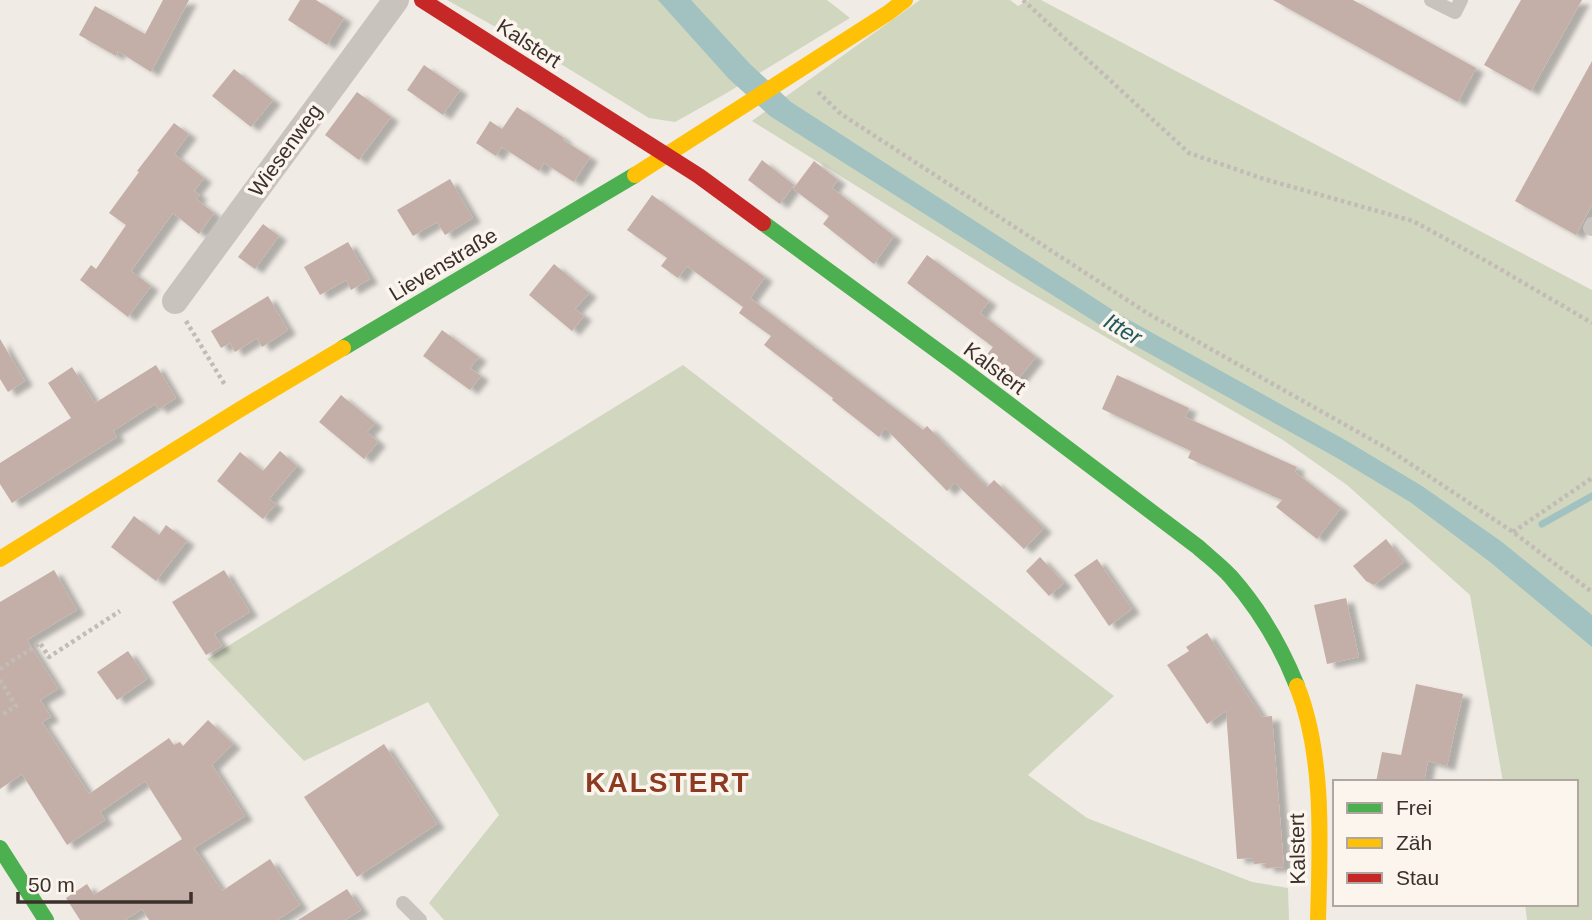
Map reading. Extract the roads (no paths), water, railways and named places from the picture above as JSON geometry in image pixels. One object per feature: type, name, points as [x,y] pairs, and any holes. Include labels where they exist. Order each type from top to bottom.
[{"type":"street","name":"Wiesenweg","points":[[175,301],[396,0]]},
{"type":"street","name":"Kalstert","points":[[422,0],[699,176],[961,368],[1198,547],[1229,575],[1260,614],[1285,657],[1306,706],[1316,759],[1320,855],[1318,920]]},
{"type":"street","name":"Lievenstraße","points":[[0,559],[239,410],[666,156],[905,0]]},
{"type":"street","points":[[0,848],[46,920]]},
{"type":"lane","points":[[1431,0],[1455,12],[1461,0]]},
{"type":"lane","points":[[403,903],[420,920]]},
{"type":"water","name":"Itter","points":[[658,0],[691,0],[750,64],[791,102],[1122,316],[1347,441],[1422,486],[1502,542],[1592,615],[1592,647],[1490,562],[1410,502],[1337,458],[1114,334],[770,116],[729,79]]},
{"type":"waterway","points":[[1542,524],[1592,496]]},
{"type":"district","name":"KALSTERT","points":[[668,782]]}]
